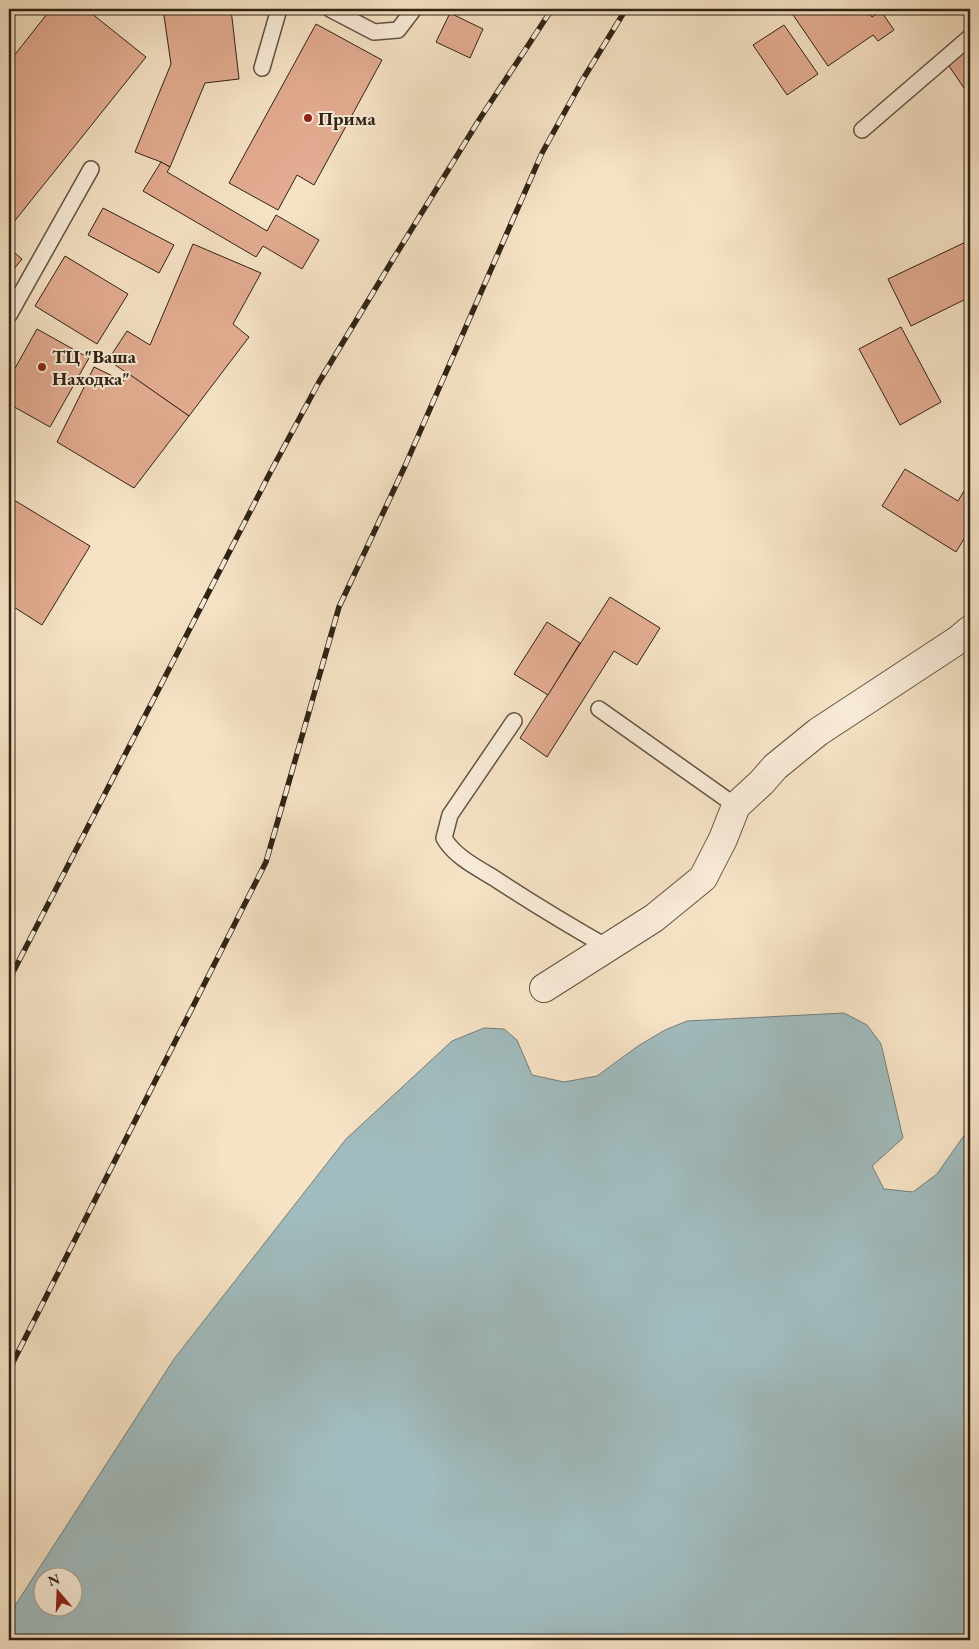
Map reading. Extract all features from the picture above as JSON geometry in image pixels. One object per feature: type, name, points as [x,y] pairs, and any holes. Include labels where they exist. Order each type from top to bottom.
[{"type":"street","points":[[544,988],[654,918],[703,878],[723,840],[736,806],[775,767],[818,732],[970,630]]},
{"type":"lane","points":[[262,68],[279,9]]},
{"type":"lane","points":[[330,9],[374,32],[398,30],[414,9]]},
{"type":"lane","points":[[862,130],[970,37]]},
{"type":"lane","points":[[9,315],[90,169]]},
{"type":"lane","points":[[599,709],[736,806]]},
{"type":"lane","points":[[514,722],[450,815],[444,838],[449,847],[469,862],[560,920],[609,948]]},
{"type":"water","points":[[844,1013],[867,1025],[881,1044],[903,1138],[872,1166],[884,1189],[913,1192],[937,1174],[970,1127],[970,1640],[9,1640],[9,1615],[32,1579],[32,1616],[82,1616],[82,1566],[41,1566],[174,1359],[346,1139],[452,1041],[484,1028],[504,1029],[517,1040],[532,1075],[564,1082],[597,1076],[638,1046],[665,1030],[687,1021]]},
{"type":"building","points":[[51,9],[86,9],[146,57],[9,228],[9,62]]},
{"type":"building","points":[[163,9],[231,9],[239,79],[205,83],[170,167],[135,152],[171,64]]},
{"type":"building","points":[[789,9],[866,9],[872,17],[881,11],[894,30],[878,41],[873,35],[828,66]]},
{"type":"building","points":[[450,13],[483,29],[470,58],[436,42]]},
{"type":"building","name":"Прима","points":[[316,24],[382,60],[314,185],[297,175],[278,210],[229,183]]},
{"type":"building","points":[[784,25],[818,74],[787,95],[753,45]]},
{"type":"building","points":[[970,47],[970,97],[947,63]]},
{"type":"building","points":[[161,162],[170,167],[167,172],[267,231],[276,215],[319,240],[302,269],[263,246],[256,257],[143,191]]},
{"type":"building","points":[[103,208],[174,245],[159,273],[88,235]]},
{"type":"building","points":[[970,240],[970,297],[911,326],[888,279]]},
{"type":"building","points":[[193,244],[261,273],[233,324],[249,337],[189,416],[108,360],[127,331],[150,345]]},
{"type":"building","points":[[9,248],[22,259],[9,275]]},
{"type":"building","points":[[65,256],[128,294],[97,344],[35,306]]},
{"type":"building","points":[[901,327],[941,402],[900,425],[859,349]]},
{"type":"building","points":[[37,329],[89,358],[50,427],[9,404],[9,379]]},
{"type":"building","points":[[94,367],[123,381],[129,374],[189,416],[134,488],[57,442]]},
{"type":"building","points":[[905,469],[958,501],[970,481],[970,529],[956,552],[882,506]]},
{"type":"building","points":[[9,497],[90,546],[42,625],[9,604]]},
{"type":"building","points":[[610,597],[660,628],[637,665],[614,651],[547,757],[520,738]]},
{"type":"building","points":[[547,622],[580,643],[548,695],[514,674]]},
{"type":"railway","points":[[9,980],[270,473],[319,382],[479,120],[552,9]]},
{"type":"railway","points":[[9,1370],[266,862],[339,607],[405,466],[542,153],[583,79],[626,9]]},
{"type":"place","name":"Прима","points":[[308,118]]},
{"type":"place","name":"ТЦ \"Ваша Находка\"","points":[[42,367]]}]
